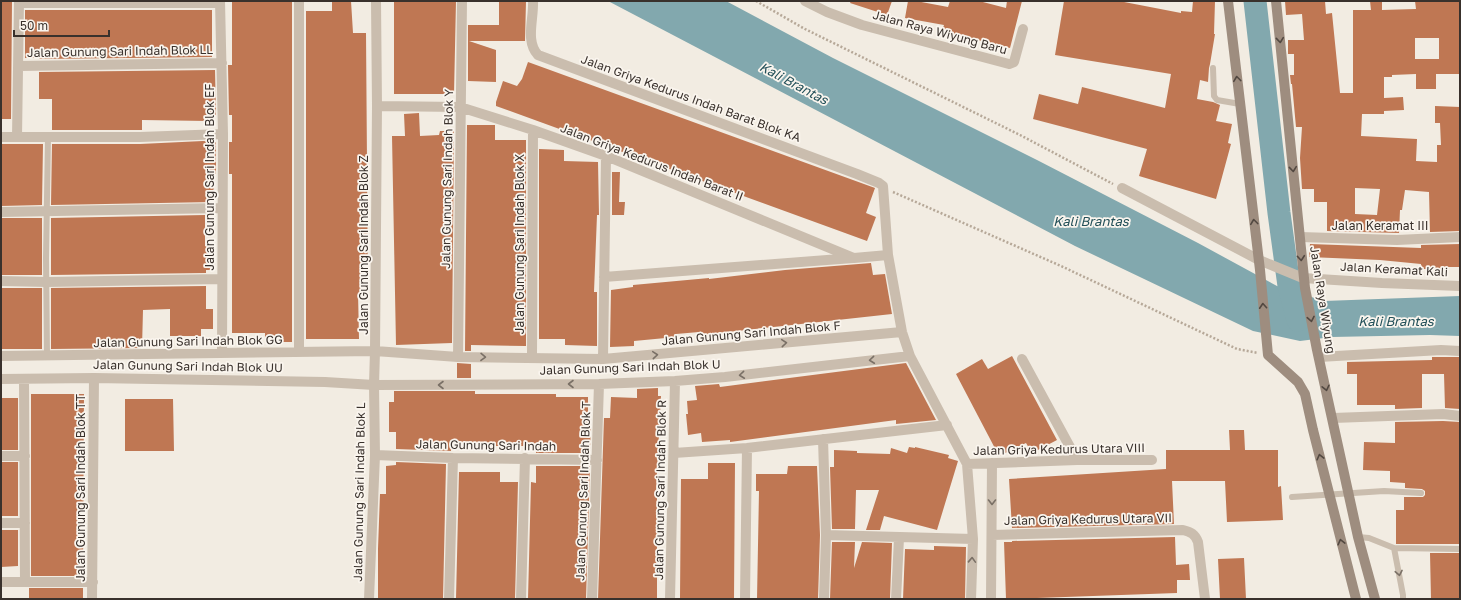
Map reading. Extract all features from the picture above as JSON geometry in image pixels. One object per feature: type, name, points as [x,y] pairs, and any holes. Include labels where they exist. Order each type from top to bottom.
[{"type":"main road","points":[[1228,1],[1240,104],[1262,265],[1268,355],[1298,382],[1306,394],[1313,430],[1356,599]]},
{"type":"main road","name":"Jalan Raya Wiyung","points":[[1276,1],[1303,278],[1358,537],[1375,599]]},
{"type":"main road","points":[[1351,579],[1368,574]]},
{"type":"street","points":[[299,1],[299,352]]},
{"type":"street","name":"Jalan Gunung Sari Indah Blok Z","points":[[374,385],[377,106],[376,1]]},
{"type":"street","name":"Jalan Gunung Sari Indah Blok Y","points":[[458,357],[462,1]]},
{"type":"street","name":"Jalan Griya Kedurus Indah Barat Blok KA","points":[[533,1],[531,41],[538,55],[868,178],[879,183],[884,188]]},
{"type":"street","name":"Jalan Raya Wiyung Baru","points":[[805,1],[827,12],[862,25],[1009,64],[1014,62],[1023,29]]},
{"type":"street","points":[[17,137],[19,2],[220,2]]},
{"type":"street","name":"Jalan Gunung Sari Indah Blok EF","points":[[220,2],[223,134],[221,280],[222,353]]},
{"type":"street","name":"Jalan Gunung Sari Indah Blok LL","points":[[19,66],[222,63]]},
{"type":"street","name":"Jalan Griya Kedurus Indah Barat II","points":[[377,106],[460,107],[533,130],[606,156],[854,258],[888,255]]},
{"type":"street","name":"Jalan Gunung Sari Indah Blok X","points":[[532,358],[533,130]]},
{"type":"street","points":[[1,137],[140,138],[223,134]]},
{"type":"street","points":[[603,359],[606,156]]},
{"type":"street","points":[[884,188],[888,255],[902,332],[910,356],[967,464],[973,540],[971,599]]},
{"type":"street","name":"Jalan Keramat Kali","points":[[1122,188],[1262,265],[1303,278],[1460,286]]},
{"type":"street","points":[[1,212],[222,208]]},
{"type":"street","name":"Jalan Keramat III","points":[[1300,237],[1397,240],[1460,237]]},
{"type":"street","points":[[604,277],[854,258]]},
{"type":"street","points":[[1,281],[47,282],[221,280]]},
{"type":"street","name":"Jalan Gunung Sari Indah Blok F","points":[[375,351],[458,357],[603,359],[902,332]]},
{"type":"street","points":[[1318,353],[1441,350],[1460,351]]},
{"type":"street","name":"Jalan Gunung Sari Indah Blok GG","points":[[1,356],[375,351]]},
{"type":"street","name":"Jalan Gunung Sari Indah Blok U","points":[[374,385],[599,384],[675,381],[910,356]]},
{"type":"street","points":[[1022,359],[1078,460]]},
{"type":"street","name":"Jalan Gunung Sari Indah Blok UU","points":[[1,379],[94,378],[325,382],[374,385]]},
{"type":"street","name":"Jalan Gunung Sari Indah Blok TT","points":[[92,599],[94,378]]},
{"type":"street","points":[[24,379],[25,582]]},
{"type":"street","name":"Jalan Gunung Sari Indah Blok R","points":[[670,599],[675,381]]},
{"type":"street","name":"Jalan Gunung Sari Indah Blok T","points":[[592,599],[599,384]]},
{"type":"street","name":"Jalan Gunung Sari Indah Blok L","points":[[369,599],[375,455],[374,385]]},
{"type":"street","points":[[1333,418],[1442,414],[1460,416]]},
{"type":"street","points":[[674,453],[747,448],[947,425]]},
{"type":"street","points":[[823,439],[826,535],[824,599]]},
{"type":"street","points":[[745,599],[747,448]]},
{"type":"street","name":"Jalan Gunung Sari Indah","points":[[375,455],[453,458],[597,460]]},
{"type":"street","points":[[1,456],[25,456]]},
{"type":"street","points":[[449,599],[453,458]]},
{"type":"street","points":[[521,599],[525,458]]},
{"type":"street","name":"Jalan Griya Kedurus Utara VIII","points":[[967,464],[1078,460],[1152,460]]},
{"type":"street","points":[[991,599],[992,464]]},
{"type":"street","points":[[1,523],[25,523]]},
{"type":"street","name":"Jalan Griya Kedurus Utara VII","points":[[992,535],[1183,530],[1191,532],[1197,539],[1205,599]]},
{"type":"street","points":[[826,535],[973,540]]},
{"type":"street","points":[[896,599],[899,538]]},
{"type":"street","points":[[1,582],[93,582]]},
{"type":"lane","points":[[1213,68],[1214,96],[1217,100],[1240,104]]},
{"type":"lane","points":[[47,356],[46,211],[48,137]]},
{"type":"lane","points":[[1292,497],[1349,492],[1384,491],[1421,493]]},
{"type":"lane","points":[[1358,537],[1369,538],[1394,548],[1460,549]]},
{"type":"lane","points":[[1394,548],[1404,595],[1403,599]]},
{"type":"path","points":[[756,1],[805,29],[1020,135],[1122,188]]},
{"type":"path","points":[[884,188],[1061,266],[1237,349],[1268,355]]},
{"type":"water","name":"Kali Brantas","points":[[608,1],[726,1],[833,58],[1037,160],[1198,243],[1277,286],[1324,301],[1460,296],[1460,336],[1430,335],[1332,337],[1300,341],[1253,331],[1075,246]]},
{"type":"building","points":[[1,1],[12,1],[11,119],[1,119]]},
{"type":"building","points":[[232,1],[292,1],[292,342],[265,342],[265,333],[232,333],[232,174],[229,174],[229,142],[232,142],[232,115],[229,115],[228,65],[232,65]]},
{"type":"building","points":[[332,1],[351,1],[353,33],[366,33],[368,293],[358,293],[359,339],[306,339],[306,11],[332,11]]},
{"type":"building","points":[[394,1],[456,1],[454,94],[394,94]]},
{"type":"building","points":[[499,1],[526,1],[525,41],[469,41],[496,50],[496,82],[468,81],[468,25],[499,25]]},
{"type":"building","points":[[851,1],[892,1],[887,15],[850,3]]},
{"type":"building","points":[[908,1],[948,7],[950,1],[979,1],[1006,8],[1007,1],[1022,1],[1010,48],[942,31],[944,25],[905,18]]},
{"type":"building","points":[[1064,1],[1119,1],[1181,13],[1181,11],[1192,12],[1193,1],[1215,1],[1215,34],[1208,82],[1200,80],[1197,99],[1220,105],[1216,121],[1232,124],[1228,143],[1231,144],[1216,199],[1139,176],[1147,149],[1033,119],[1039,94],[1078,104],[1082,87],[1165,108],[1171,74],[1055,55]]},
{"type":"building","points":[[1285,1],[1325,1],[1326,14],[1332,13],[1340,93],[1353,93],[1353,10],[1371,10],[1370,1],[1382,1],[1382,10],[1416,9],[1415,1],[1460,1],[1460,74],[1436,74],[1436,89],[1416,89],[1416,74],[1392,75],[1392,77],[1384,77],[1384,98],[1403,97],[1404,110],[1384,111],[1384,114],[1362,114],[1361,136],[1417,139],[1416,161],[1437,162],[1437,145],[1441,145],[1440,123],[1435,123],[1435,106],[1460,107],[1460,231],[1430,232],[1429,192],[1405,190],[1402,210],[1400,210],[1399,233],[1327,231],[1327,202],[1314,202],[1314,189],[1302,189],[1300,158],[1302,127],[1296,127],[1290,75],[1294,75],[1294,54],[1288,54],[1288,40],[1304,40],[1302,14],[1286,15]],"holes":[[[1415,38],[1439,38],[1439,59],[1415,59]],[[1355,188],[1380,189],[1377,215],[1355,214]]]},
{"type":"building","points":[[25,10],[212,10],[212,57],[25,58]]},
{"type":"building","points":[[528,62],[875,188],[866,213],[876,217],[867,241],[496,106],[503,81],[517,86],[522,79]]},
{"type":"building","points":[[215,70],[216,115],[208,115],[208,121],[142,120],[142,130],[52,130],[52,99],[39,99],[39,72]]},
{"type":"building","points":[[419,113],[420,136],[439,135],[440,131],[454,131],[452,343],[396,345],[392,136],[405,136],[404,114]]},
{"type":"building","points":[[467,125],[495,125],[495,140],[526,140],[526,346],[471,345],[471,351],[465,351]]},
{"type":"building","points":[[203,141],[216,142],[216,174],[214,174],[213,202],[51,205],[52,144],[140,144]]},
{"type":"building","points":[[1,144],[43,144],[42,205],[1,206]]},
{"type":"building","points":[[539,149],[564,150],[564,161],[598,162],[599,215],[597,215],[594,292],[597,292],[597,346],[565,345],[565,339],[539,339]]},
{"type":"building","points":[[612,172],[620,172],[619,202],[625,202],[624,215],[612,215]]},
{"type":"building","points":[[205,215],[205,246],[213,246],[213,270],[206,270],[206,273],[51,275],[51,218]]},
{"type":"building","points":[[1,218],[42,218],[42,275],[1,275]]},
{"type":"building","points":[[1310,244],[1421,248],[1421,245],[1460,244],[1460,267],[1421,269],[1421,264],[1380,260],[1309,257]]},
{"type":"building","points":[[871,263],[873,275],[885,274],[892,314],[719,333],[719,337],[699,339],[699,332],[676,334],[676,337],[634,341],[634,346],[610,347],[611,290],[633,287],[633,285]]},
{"type":"building","points":[[206,286],[206,309],[213,309],[213,329],[201,329],[201,336],[170,336],[170,309],[143,310],[142,348],[51,349],[51,288]]},
{"type":"building","points":[[1,288],[42,288],[42,349],[1,349]]},
{"type":"building","points":[[1012,356],[1057,440],[1032,453],[1026,443],[999,456],[956,374],[982,359],[988,369]]},
{"type":"building","points":[[1432,357],[1460,357],[1460,409],[1445,408],[1444,374],[1422,374],[1422,408],[1395,409],[1395,405],[1357,405],[1357,374],[1347,374],[1347,362],[1432,360]]},
{"type":"building","points":[[457,363],[471,364],[471,378],[457,378]]},
{"type":"building","points":[[906,363],[936,420],[896,424],[896,420],[730,442],[730,440],[702,442],[701,433],[688,435],[686,414],[688,414],[687,401],[697,400],[695,386],[719,384],[720,387]]},
{"type":"building","points":[[658,388],[658,396],[661,396],[656,491],[657,599],[598,599],[604,418],[610,418],[611,397],[637,398],[637,389]]},
{"type":"building","points":[[394,391],[475,391],[475,394],[556,394],[556,397],[588,397],[588,419],[591,419],[590,453],[536,453],[536,446],[451,446],[451,451],[396,449],[396,432],[389,432],[389,402],[394,402]]},
{"type":"building","points":[[31,394],[84,394],[83,576],[31,576]]},
{"type":"building","points":[[1,398],[18,398],[18,450],[1,450]]},
{"type":"building","points":[[125,399],[173,399],[174,451],[125,451]]},
{"type":"building","points":[[1395,422],[1460,422],[1460,544],[1396,544],[1396,510],[1404,510],[1404,497],[1423,497],[1425,495],[1425,491],[1422,489],[1405,488],[1405,483],[1390,482],[1390,471],[1363,470],[1364,442],[1395,443]]},
{"type":"building","points":[[1229,430],[1244,430],[1245,450],[1278,450],[1278,487],[1281,486],[1283,520],[1227,522],[1225,481],[1172,481],[1174,524],[1012,528],[1009,479],[1166,469],[1166,450],[1230,450]]},
{"type":"building","points":[[909,447],[949,455],[948,458],[958,461],[937,530],[884,516],[880,530],[866,530],[879,490],[856,490],[855,529],[832,529],[830,467],[834,467],[834,450],[857,451],[857,453],[890,454],[891,448],[907,453]]},
{"type":"building","points":[[1,462],[18,462],[18,516],[1,516]]},
{"type":"building","points":[[396,462],[446,464],[443,599],[378,599],[380,494],[386,494],[386,466],[396,465]]},
{"type":"building","points":[[708,463],[735,463],[734,599],[680,599],[681,479],[708,479]]},
{"type":"building","points":[[536,466],[590,466],[586,599],[528,599],[531,482],[536,483]]},
{"type":"building","points":[[788,466],[817,466],[820,535],[818,599],[757,599],[759,491],[756,491],[756,474],[787,474]]},
{"type":"building","points":[[459,472],[500,472],[500,482],[518,482],[515,599],[456,599]]},
{"type":"building","points":[[1,530],[18,530],[18,566],[1,567]]},
{"type":"building","points":[[1175,537],[1176,565],[1189,564],[1190,580],[1177,580],[1177,593],[1006,599],[1004,542]]},
{"type":"building","points":[[832,542],[855,542],[854,568],[862,542],[892,543],[890,599],[830,599]]},
{"type":"building","points":[[934,546],[966,547],[965,599],[903,599],[905,549],[934,550]]},
{"type":"building","points":[[1430,553],[1460,553],[1460,599],[1431,599]]},
{"type":"building","points":[[1244,558],[1246,599],[1220,599],[1218,559]]},
{"type":"building","points":[[29,588],[83,588],[83,599],[29,599]]},
{"type":"waterway","points":[[1255,1],[1279,213],[1289,286],[1298,320]]}]
